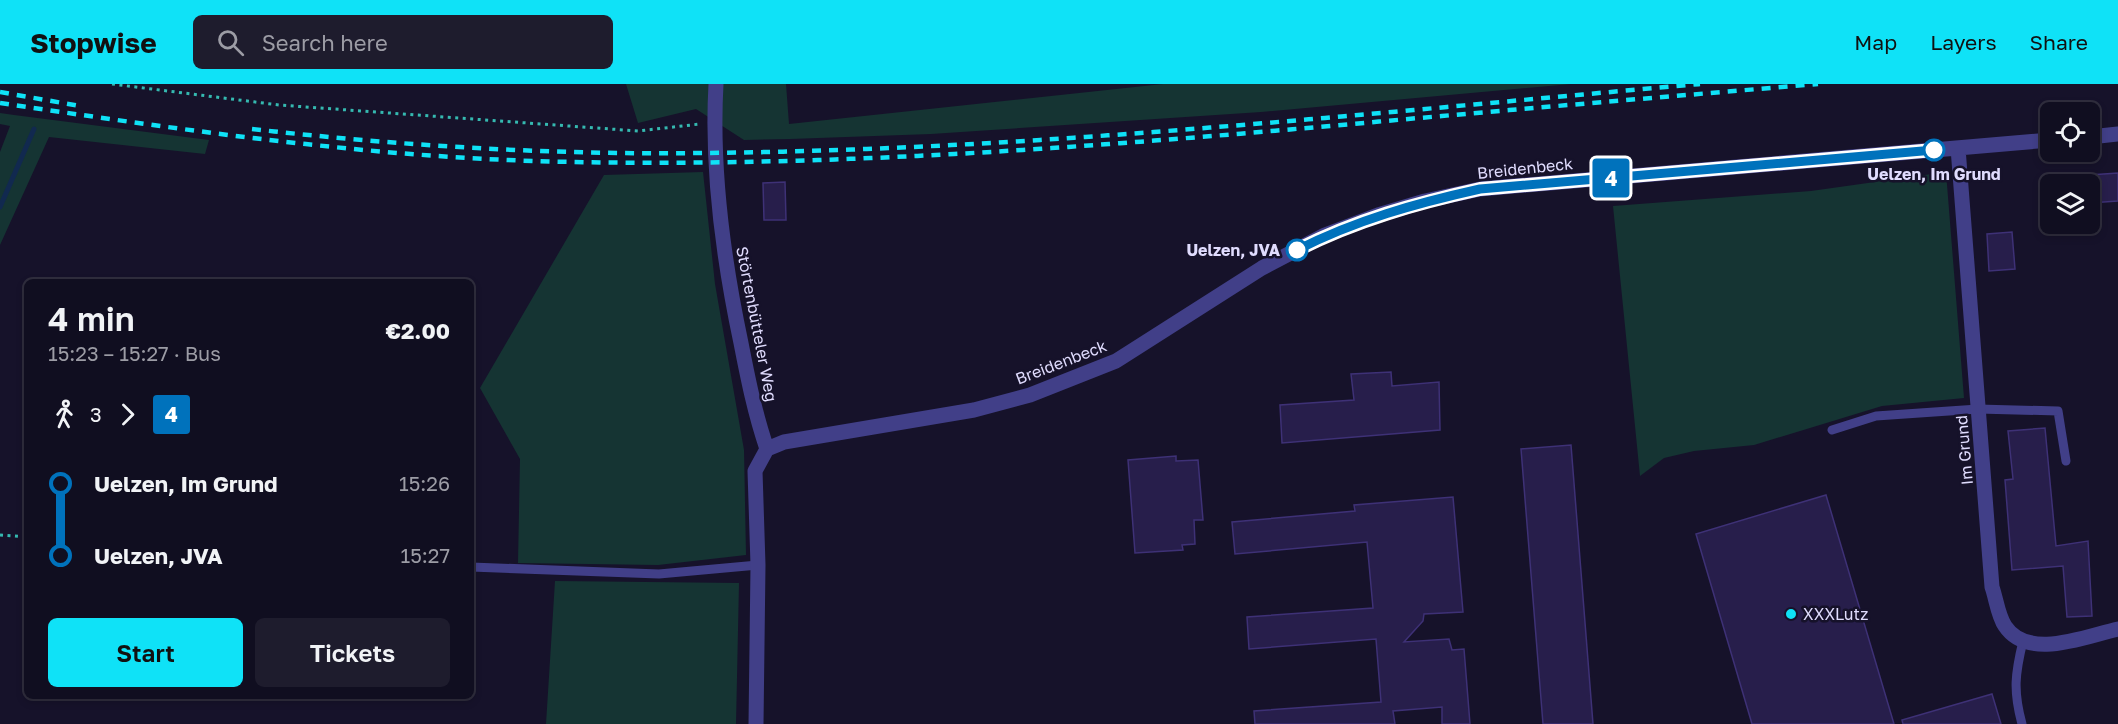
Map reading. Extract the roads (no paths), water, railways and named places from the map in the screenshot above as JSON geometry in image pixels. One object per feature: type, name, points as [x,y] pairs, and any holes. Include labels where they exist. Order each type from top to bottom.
[{"type":"street","name":"Störtenbütteler Weg","points":[[716,84],[714,122],[718,195],[728,280],[757,418],[767,449]]},
{"type":"street","points":[[2100,136],[2118,134]]},
{"type":"street","name":"Breidenbeck","points":[[767,449],[784,442],[974,410],[1030,396],[1116,361],[1262,268],[1325,235],[1378,215],[1425,201],[1480,189],[2040,141]]},
{"type":"street","name":"Im Grund","points":[[1958,148],[1992,586],[2004,626],[2022,641]]},
{"type":"street","points":[[756,724],[758,565],[755,471],[767,449]]},
{"type":"street","points":[[2022,641],[2032,644],[2054,644],[2118,629]]},
{"type":"lane","points":[[1832,430],[1876,416],[1978,409],[2058,411],[2066,461]]},
{"type":"lane","points":[[474,567],[659,574],[758,565]]},
{"type":"lane","points":[[2022,641],[2015,674],[2016,702],[2022,724]]},
{"type":"waterway","points":[[0,207],[34,129]]},
{"type":"railway","points":[[252,129],[421,145],[534,151],[703,153],[828,150],[953,145],[1202,128],[1700,84]]},
{"type":"railway","points":[[0,103],[143,124],[358,149],[502,160],[671,163],[963,154],[1255,132],[1818,84]]},
{"type":"railway","points":[[0,92],[80,106]]},
{"type":"place","name":"Uelzen, Im Grund","points":[[1934,150]]},
{"type":"place","name":"Uelzen, JVA","points":[[1297,250]]},
{"type":"place","name":"XXXLutz","points":[[1791,614]]}]
